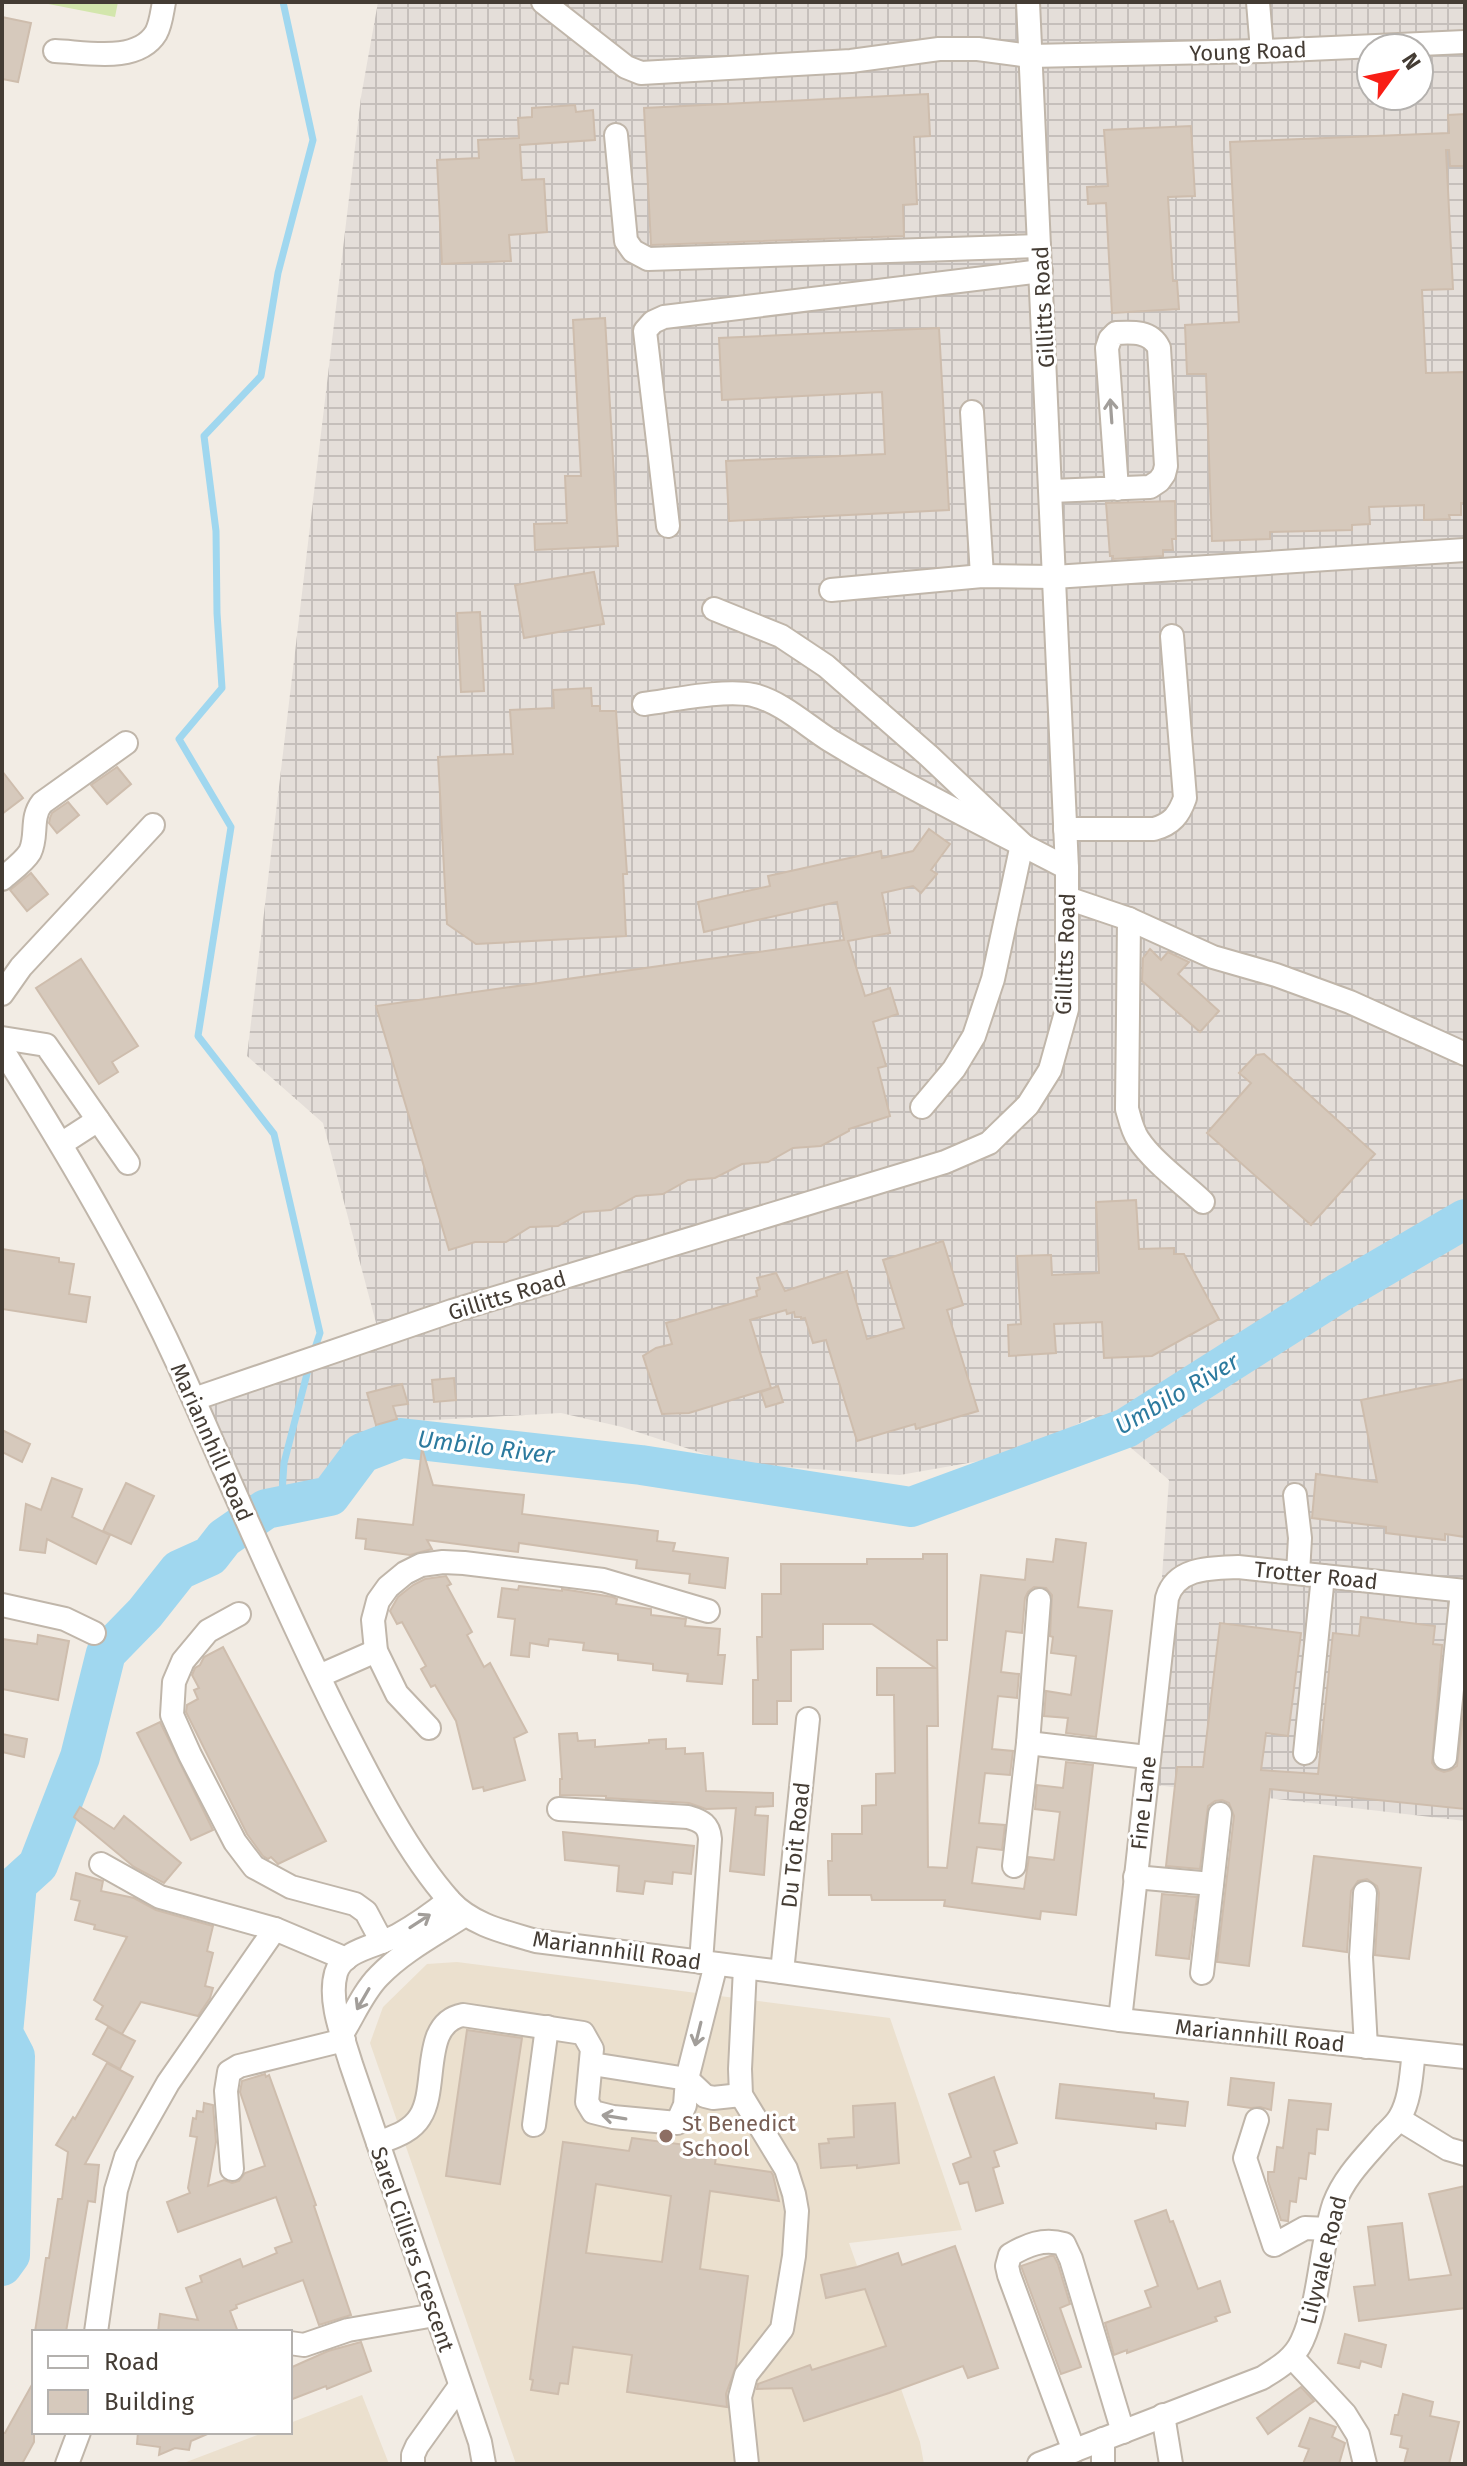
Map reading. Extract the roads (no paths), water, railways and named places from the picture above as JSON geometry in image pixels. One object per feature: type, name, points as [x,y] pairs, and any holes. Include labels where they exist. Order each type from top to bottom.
[{"type":"street","points":[[55,51],[123,53],[142,46],[156,33],[164,2]]},
{"type":"street","name":"Young Road","points":[[543,2],[626,67],[641,73],[851,61],[939,49],[978,49],[1030,56],[1262,51],[1465,42]]},
{"type":"street","name":"Gillitts Road","points":[[194,1399],[452,1311],[945,1162],[989,1143],[1028,1105],[1050,1070],[1067,1009],[1067,868],[1028,2]]},
{"type":"street","points":[[1258,2],[1262,51]]},
{"type":"street","points":[[616,135],[626,241],[633,251],[648,259],[1039,246]]},
{"type":"street","points":[[668,526],[645,331],[653,322],[664,317],[1041,271]]},
{"type":"street","points":[[1051,491],[1117,489],[1150,487],[1164,474],[1159,348],[1155,339],[1147,335],[1116,333],[1107,348],[1117,489]]},
{"type":"street","points":[[972,412],[982,576]]},
{"type":"street","points":[[831,590],[982,576],[1054,577],[1465,550]]},
{"type":"street","points":[[714,609],[781,636],[826,666],[929,756],[1022,844]]},
{"type":"street","points":[[1065,829],[1154,829],[1167,825],[1181,810],[1185,798],[1172,636]]},
{"type":"street","points":[[644,704],[727,694],[753,695],[785,710],[830,741],[950,808],[1067,868]]},
{"type":"street","points":[[2,879],[31,850],[34,818],[42,803],[126,743]]},
{"type":"street","points":[[2,994],[21,967],[153,825]]},
{"type":"street","points":[[922,1107],[954,1069],[974,1036],[993,979],[1022,844]]},
{"type":"street","points":[[1067,898],[1129,919],[1213,957],[1276,975],[1350,1002],[1465,1054]]},
{"type":"street","points":[[1129,919],[1127,1109],[1138,1139],[1203,1202]]},
{"type":"street","points":[[2,1038],[46,1045],[128,1163]]},
{"type":"street","name":"Mariannhill Road","points":[[2,1049],[61,1144],[150,1302],[263,1557],[377,1791],[413,1850],[457,1908],[502,1931],[536,1941],[707,1956],[745,1968],[1120,2020],[1465,2057]]},
{"type":"street","points":[[61,1144],[98,1120]]},
{"type":"street","points":[[1295,1495],[1300,1538],[1298,1573]]},
{"type":"street","points":[[429,1728],[397,1694],[376,1651],[373,1620],[378,1601],[388,1587],[421,1565],[464,1563],[603,1580],[708,1611]]},
{"type":"street","name":"Trotter Road","points":[[1170,1586],[1185,1575],[1207,1568],[1238,1567],[1464,1591]]},
{"type":"street","points":[[1305,1753],[1323,1576]]},
{"type":"street","name":"Fine Lane","points":[[1120,2020],[1147,1757],[1170,1586]]},
{"type":"street","points":[[1445,1758],[1464,1591]]},
{"type":"street","points":[[1014,1866],[1028,1743],[1039,1600]]},
{"type":"street","points":[[2,1605],[65,1619],[94,1633]]},
{"type":"street","points":[[239,1614],[208,1631],[183,1661],[174,1682],[172,1715],[235,1842],[254,1867],[291,1887],[355,1904],[366,1912],[382,1942]]},
{"type":"street","points":[[319,1676],[376,1651]]},
{"type":"street","name":"Du Toit Road","points":[[782,1972],[808,1719]]},
{"type":"street","points":[[1028,1743],[1147,1757]]},
{"type":"street","points":[[378,2143],[410,2129],[420,2117],[428,2100],[437,2034],[447,2021],[463,2015],[583,2033],[592,2049],[587,2102],[593,2112],[677,2123],[685,2105],[707,1956],[709,1831],[704,1823],[688,1817],[559,1809]]},
{"type":"street","points":[[1202,1973],[1220,1814]]},
{"type":"street","points":[[101,1864],[160,1897],[275,1929],[346,1959],[457,1908]]},
{"type":"street","points":[[1135,1877],[1212,1884]]},
{"type":"street","points":[[1365,1893],[1361,1957],[1366,2047]]},
{"type":"street","points":[[232,2169],[226,2091],[229,2072],[239,2066],[343,2037],[368,1989],[457,1908]]},
{"type":"street","points":[[96,2330],[116,2190],[126,2157],[168,2083],[275,1929]]},
{"type":"street","name":"Sarel Cilliers Crescent","points":[[346,1959],[338,1968],[334,1987],[343,2037],[480,2442],[484,2464]]},
{"type":"street","points":[[745,1968],[741,2095],[786,2169],[797,2211],[794,2256],[782,2329],[746,2375],[740,2397],[747,2464]]},
{"type":"street","points":[[534,2125],[547,2027]]},
{"type":"street","name":"Lilyvale Road","points":[[1292,2357],[1302,2342],[1309,2319],[1341,2188],[1357,2165],[1399,2119],[1406,2102],[1414,2052]]},
{"type":"street","points":[[592,2064],[687,2079],[705,2096],[713,2098],[741,2095]]},
{"type":"street","points":[[1399,2119],[1448,2149],[1465,2154]]},
{"type":"street","points":[[1257,2120],[1245,2158],[1274,2245],[1305,2228],[1329,2229]]},
{"type":"street","points":[[1074,2451],[1007,2266],[1010,2255],[1023,2247],[1051,2240],[1064,2244],[1071,2259],[1113,2436],[1103,2464]]},
{"type":"street","points":[[292,2344],[310,2344],[348,2330],[435,2315]]},
{"type":"street","points":[[1039,2464],[1262,2378],[1292,2357],[1345,2414],[1358,2435],[1365,2464]]},
{"type":"street","points":[[413,2464],[417,2446],[460,2386]]},
{"type":"street","points":[[1163,2415],[1171,2464]]},
{"type":"street","points":[[67,2464],[78,2434]]},
{"type":"waterway","points":[[283,2],[313,140],[278,273],[261,376],[204,436],[216,531],[222,688],[179,739],[231,827],[198,1036],[274,1134],[320,1333],[313,1354]]},
{"type":"waterway","name":"Umbilo River","points":[[2,2266],[10,2255],[15,2056],[3,2033],[17,1884],[38,1865],[80,1757],[106,1653],[145,1613],[179,1570],[210,1556],[224,1538],[266,1509],[330,1496],[362,1453],[401,1438],[641,1465],[911,1507],[1126,1428],[1340,1292],[1465,1219]]},
{"type":"waterway","points":[[266,1509],[282,1493],[284,1463],[309,1366]]},
{"type":"place","name":"St Benedict School","points":[[666,2136]]}]
